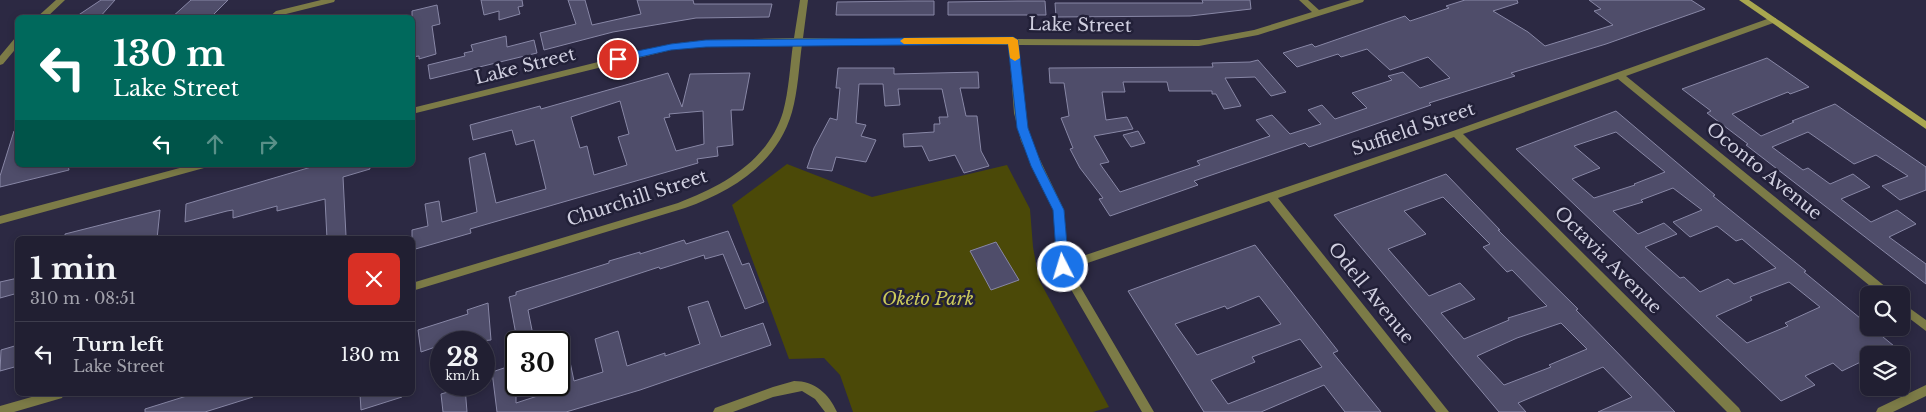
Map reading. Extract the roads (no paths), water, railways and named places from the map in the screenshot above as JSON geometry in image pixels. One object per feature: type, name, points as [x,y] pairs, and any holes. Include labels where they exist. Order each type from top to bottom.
[{"type":"main road","points":[[1744,0],[1926,126]]},
{"type":"street","points":[[44,15],[61,0]]},
{"type":"street","points":[[276,15],[332,0]]},
{"type":"street","name":"Churchill Street","points":[[415,286],[674,208],[724,187],[753,167],[775,142],[784,126],[804,0]]},
{"type":"street","points":[[1303,0],[1317,13]]},
{"type":"street","name":"Lake Street","points":[[415,111],[671,47],[706,43],[797,41],[1013,40],[1198,43],[1255,33],[1360,0]]},
{"type":"street","name":"Suffield Street","points":[[1063,267],[1456,133],[1773,20]]},
{"type":"street","points":[[1013,40],[1020,114],[1026,142],[1058,210],[1063,267],[1148,412]]},
{"type":"street","points":[[0,62],[15,44]]},
{"type":"street","name":"Oconto Avenue","points":[[1619,75],[1877,286]]},
{"type":"street","name":"Octavia Avenue","points":[[1456,133],[1735,412]]},
{"type":"street","points":[[0,220],[197,167]]},
{"type":"street","name":"Odell Avenue","points":[[1271,196],[1443,412]]},
{"type":"street","points":[[1910,313],[1926,326]]},
{"type":"street","points":[[719,412],[780,390],[802,386],[818,394],[830,412]]},
{"type":"street","points":[[1882,412],[1926,390]]},
{"type":"street","points":[[0,411],[51,396]]},
{"type":"park label","name":"Oketo Park","points":[[928,299]]}]
